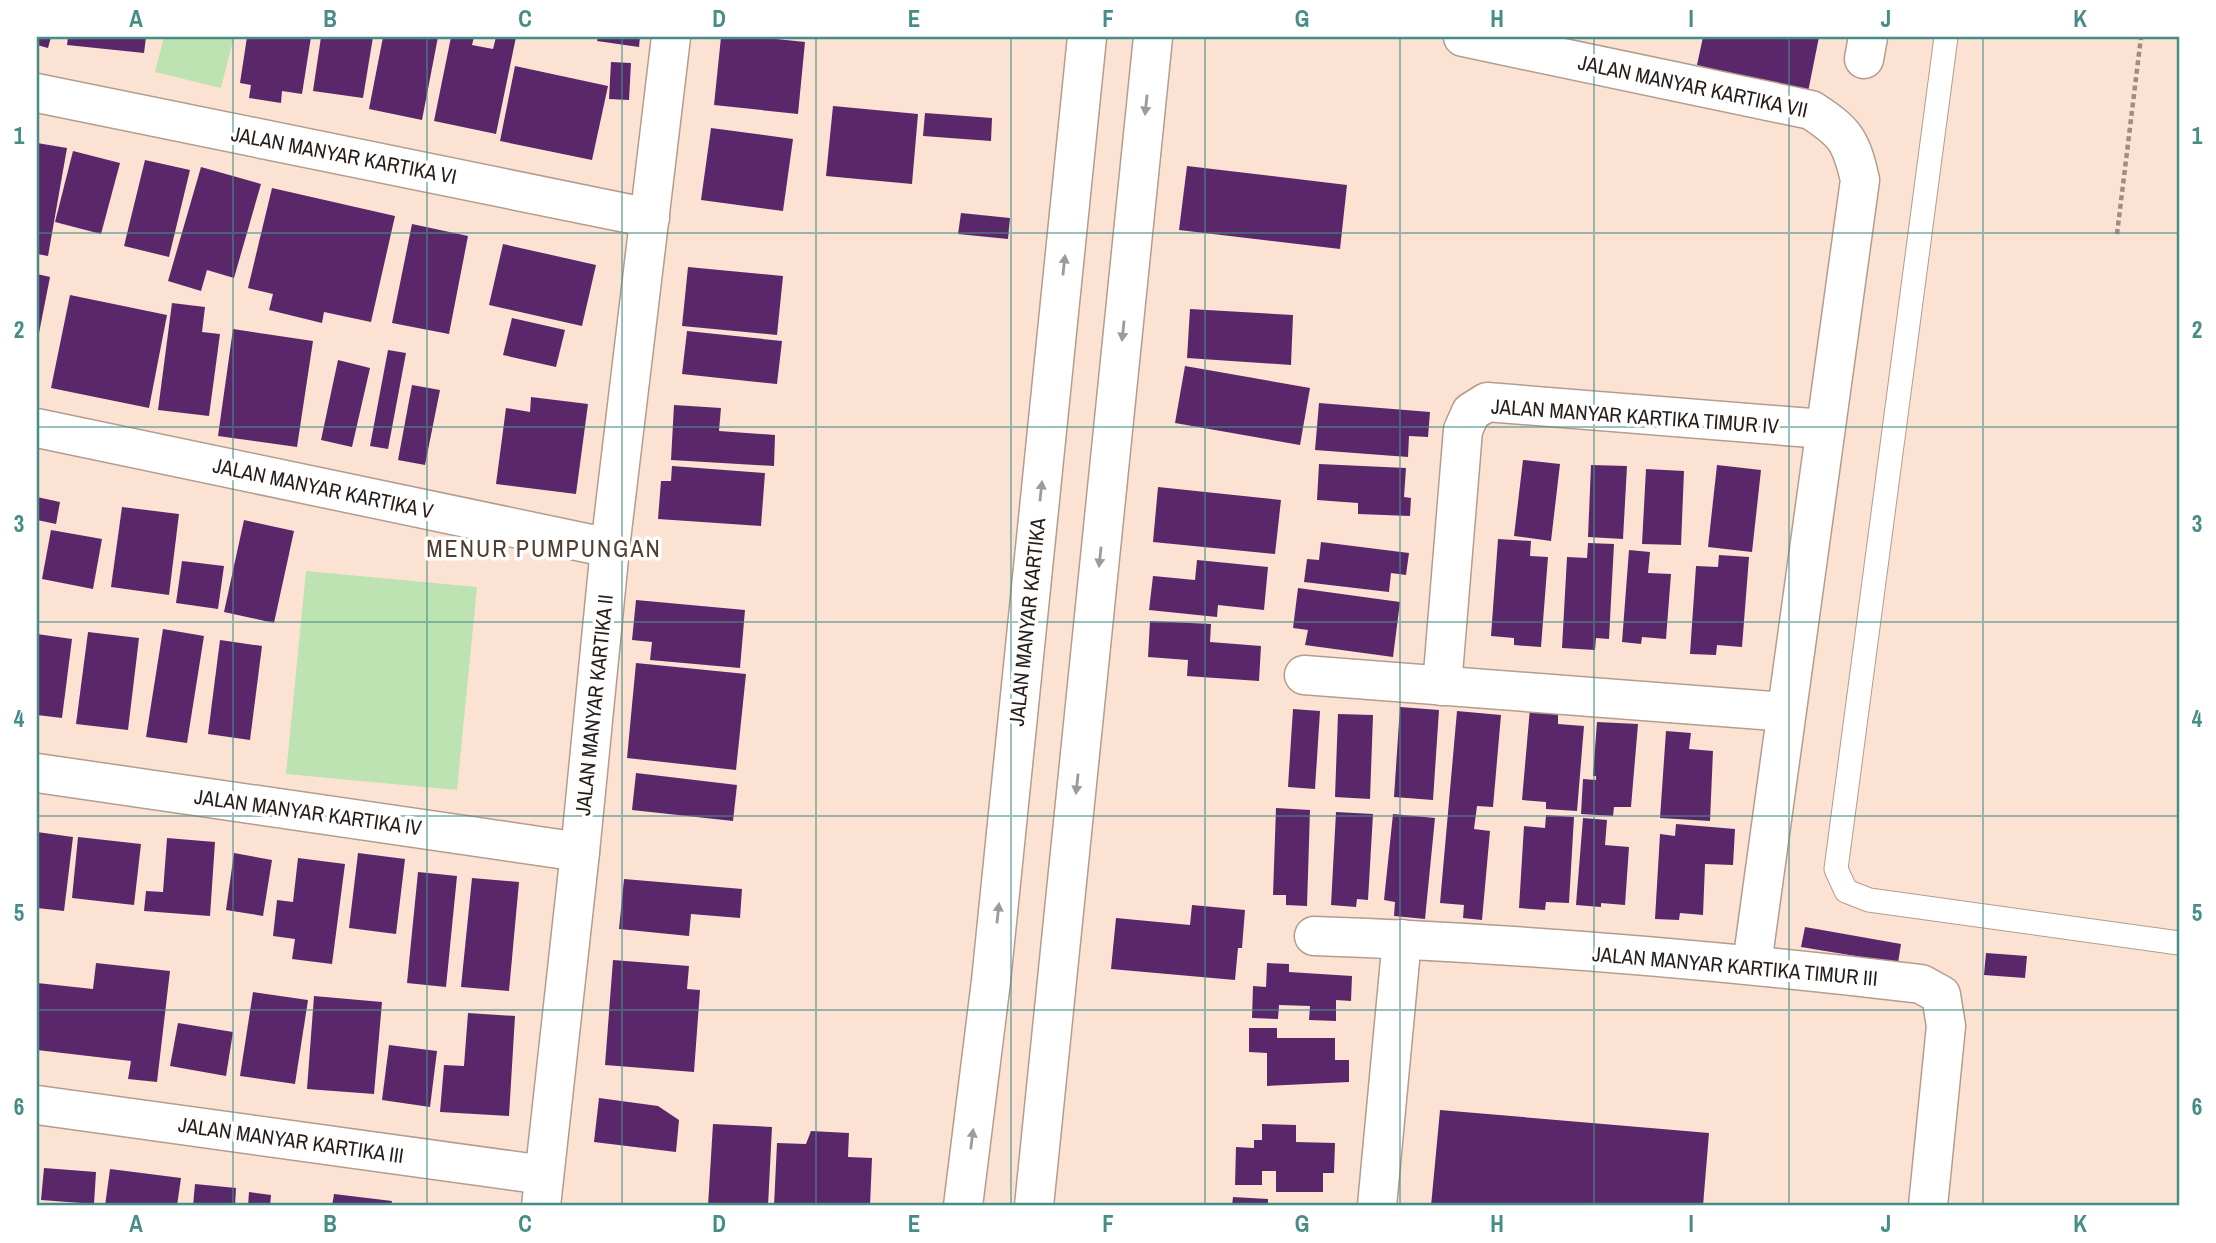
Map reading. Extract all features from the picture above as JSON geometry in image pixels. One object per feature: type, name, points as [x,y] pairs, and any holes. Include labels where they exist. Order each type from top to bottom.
[{"type":"street","name":"JALAN MANYAR KARTIKA II","points":[[543,1191],[610,548],[671,37]]},
{"type":"street","name":"JALAN MANYAR KARTIKA","points":[[963,1206],[991,981],[1087,37]]},
{"type":"street","points":[[1034,1206],[1153,37]]},
{"type":"street","name":"JALAN MANYAR KARTIKA VII","points":[[1463,37],[1811,110],[1837,126],[1853,150],[1860,180],[1824,429]]},
{"type":"street","name":"JALAN MANYAR KARTIKA VI","points":[[37,93],[650,218]]},
{"type":"street","name":"JALAN MANYAR KARTIKA TIMUR IV","points":[[1442,685],[1463,430],[1471,411],[1487,402],[1824,429]]},
{"type":"street","name":"JALAN MANYAR KARTIKA V","points":[[37,428],[610,548]]},
{"type":"street","points":[[1752,964],[1824,429]]},
{"type":"street","points":[[1304,675],[1786,712]]},
{"type":"street","name":"JALAN MANYAR KARTIKA IV","points":[[37,773],[580,852]]},
{"type":"street","name":"JALAN MANYAR KARTIKA TIMUR III","points":[[1314,936],[1402,939],[1752,964],[1921,984],[1941,995],[1946,1026],[1928,1206]]},
{"type":"street","points":[[1377,1206],[1402,939]]},
{"type":"street","name":"JALAN MANYAR KARTIKA III","points":[[37,1105],[543,1191]]},
{"type":"lane","points":[[1946,37],[1836,870],[1846,891],[1869,900],[2179,943]]},
{"type":"path","points":[[2117,234],[2141,37]]},
{"type":"green space","points":[[164,37],[234,37],[221,88],[155,72]]},
{"type":"green space","points":[[306,571],[477,587],[457,790],[286,774]]},
{"type":"building","points":[[37,37],[51,37],[48,48],[37,45]]},
{"type":"building","points":[[68,37],[146,37],[144,53],[67,45]]},
{"type":"building","points":[[247,37],[311,37],[302,94],[282,91],[281,103],[249,98],[251,85],[240,83]]},
{"type":"building","points":[[321,37],[373,37],[363,98],[313,91]]},
{"type":"building","points":[[383,37],[438,37],[422,120],[369,109]]},
{"type":"building","points":[[451,37],[474,37],[472,45],[493,49],[496,37],[516,37],[496,134],[434,121]]},
{"type":"building","points":[[598,37],[640,37],[639,47],[597,41]]},
{"type":"building","points":[[721,37],[805,42],[798,114],[714,105]]},
{"type":"building","points":[[1703,37],[1819,37],[1808,92],[1697,65]]},
{"type":"building","points":[[611,62],[631,63],[629,100],[609,99]]},
{"type":"building","points":[[515,66],[608,86],[592,160],[500,141]]},
{"type":"building","points":[[833,106],[918,114],[912,184],[826,176]]},
{"type":"building","points":[[925,113],[992,118],[991,141],[923,136]]},
{"type":"building","points":[[711,128],[793,139],[783,211],[701,200]]},
{"type":"building","points":[[37,143],[67,148],[48,256],[37,254]]},
{"type":"building","points":[[73,151],[120,163],[101,234],[55,222]]},
{"type":"building","points":[[145,160],[190,170],[169,257],[124,246]]},
{"type":"building","points":[[1187,166],[1347,185],[1340,249],[1179,230]]},
{"type":"building","points":[[201,167],[261,184],[234,278],[207,270],[201,291],[168,281]]},
{"type":"building","points":[[272,188],[395,216],[371,322],[324,312],[322,323],[269,310],[273,294],[248,288]]},
{"type":"building","points":[[961,213],[1010,218],[1008,239],[958,234]]},
{"type":"building","points":[[412,224],[468,236],[449,334],[392,323]]},
{"type":"building","points":[[503,244],[596,265],[582,326],[489,305]]},
{"type":"building","points":[[688,267],[783,276],[777,335],[682,326]]},
{"type":"building","points":[[37,274],[50,277],[38,338],[37,338]]},
{"type":"building","points":[[70,295],[167,315],[149,408],[51,388]]},
{"type":"building","points":[[172,303],[205,307],[202,332],[220,334],[209,416],[158,410]]},
{"type":"building","points":[[1190,309],[1293,315],[1291,365],[1187,358]]},
{"type":"building","points":[[512,318],[565,330],[556,367],[503,355]]},
{"type":"building","points":[[233,329],[313,341],[297,447],[218,436]]},
{"type":"building","points":[[687,331],[782,341],[777,384],[682,374]]},
{"type":"building","points":[[388,350],[406,353],[388,449],[370,446]]},
{"type":"building","points":[[338,360],[370,368],[352,447],[321,440]]},
{"type":"building","points":[[1185,366],[1310,388],[1300,445],[1175,423]]},
{"type":"building","points":[[412,385],[440,390],[425,465],[398,460]]},
{"type":"building","points":[[531,397],[588,404],[576,494],[496,484],[506,408],[530,412]]},
{"type":"building","points":[[1319,403],[1430,412],[1428,437],[1409,436],[1408,457],[1315,450]]},
{"type":"building","points":[[674,405],[721,408],[719,431],[775,435],[774,466],[671,460]]},
{"type":"building","points":[[1523,460],[1560,464],[1551,541],[1514,536]]},
{"type":"building","points":[[1319,464],[1406,468],[1404,497],[1411,498],[1410,516],[1358,514],[1358,503],[1317,500]]},
{"type":"building","points":[[1591,465],[1627,466],[1623,539],[1588,537]]},
{"type":"building","points":[[1717,465],[1761,470],[1752,552],[1708,547]]},
{"type":"building","points":[[672,466],[765,473],[761,526],[658,519],[661,481],[671,481]]},
{"type":"building","points":[[1646,469],[1684,471],[1681,545],[1642,544]]},
{"type":"building","points":[[1158,487],[1281,500],[1275,554],[1153,542]]},
{"type":"building","points":[[37,497],[60,502],[56,524],[37,520]]},
{"type":"building","points":[[122,507],[179,514],[169,595],[111,587]]},
{"type":"building","points":[[244,520],[294,531],[274,623],[224,612]]},
{"type":"building","points":[[51,530],[102,539],[93,589],[42,579]]},
{"type":"building","points":[[1498,539],[1531,541],[1530,556],[1548,557],[1541,647],[1514,645],[1514,638],[1491,636]]},
{"type":"building","points":[[1321,542],[1409,553],[1406,575],[1391,573],[1389,592],[1304,582],[1307,559],[1319,560]]},
{"type":"building","points":[[1588,543],[1614,544],[1609,639],[1596,638],[1595,650],[1562,648],[1567,557],[1587,558]]},
{"type":"building","points":[[1629,550],[1650,552],[1648,573],[1671,574],[1666,639],[1642,637],[1641,644],[1622,642]]},
{"type":"building","points":[[1719,555],[1749,557],[1742,647],[1717,645],[1716,655],[1690,654],[1696,566],[1718,567]]},
{"type":"building","points":[[1197,560],[1268,567],[1264,610],[1218,605],[1217,617],[1149,610],[1153,576],[1195,580]]},
{"type":"building","points":[[182,561],[224,566],[218,609],[176,603]]},
{"type":"building","points":[[1298,588],[1400,602],[1393,657],[1305,645],[1308,630],[1293,628]]},
{"type":"building","points":[[636,600],[745,610],[740,668],[650,660],[652,642],[632,640]]},
{"type":"building","points":[[1150,621],[1211,624],[1210,642],[1261,646],[1259,681],[1187,676],[1188,660],[1148,657]]},
{"type":"building","points":[[163,629],[204,636],[187,743],[146,737]]},
{"type":"building","points":[[88,632],[139,638],[128,730],[76,724]]},
{"type":"building","points":[[37,634],[72,639],[62,718],[37,715]]},
{"type":"building","points":[[220,640],[262,646],[250,740],[208,734]]},
{"type":"building","points":[[636,663],[746,674],[736,770],[627,758]]},
{"type":"building","points":[[1400,707],[1439,710],[1433,800],[1394,797]]},
{"type":"building","points":[[1530,708],[1558,710],[1558,724],[1584,726],[1577,811],[1546,809],[1546,802],[1522,800]]},
{"type":"building","points":[[1293,709],[1320,711],[1315,789],[1288,787]]},
{"type":"building","points":[[1457,711],[1501,715],[1493,807],[1477,806],[1474,829],[1490,831],[1482,920],[1463,918],[1464,905],[1440,903]]},
{"type":"building","points":[[1338,714],[1373,715],[1370,799],[1335,797]]},
{"type":"building","points":[[1597,722],[1638,724],[1631,807],[1614,807],[1613,816],[1581,814],[1583,779],[1596,780],[1596,776],[1593,776]]},
{"type":"building","points":[[1666,731],[1691,733],[1689,749],[1713,751],[1710,821],[1660,818]]},
{"type":"building","points":[[636,773],[737,785],[733,821],[632,810]]},
{"type":"building","points":[[1276,808],[1310,810],[1307,906],[1286,905],[1286,895],[1273,895]]},
{"type":"building","points":[[1336,812],[1373,814],[1368,900],[1357,899],[1356,907],[1331,905]]},
{"type":"building","points":[[1393,814],[1435,818],[1425,919],[1394,916],[1395,902],[1384,900]]},
{"type":"building","points":[[1546,815],[1574,817],[1569,903],[1546,902],[1545,910],[1519,908],[1524,826],[1545,828]]},
{"type":"building","points":[[1583,818],[1607,820],[1605,845],[1629,847],[1625,905],[1576,905]]},
{"type":"building","points":[[1676,824],[1735,829],[1733,865],[1705,864],[1703,915],[1680,913],[1679,920],[1655,919],[1660,834],[1675,836]]},
{"type":"building","points":[[37,832],[73,837],[64,911],[37,908]]},
{"type":"building","points":[[78,837],[141,844],[134,905],[72,898]]},
{"type":"building","points":[[167,838],[215,842],[210,916],[144,911],[146,891],[163,892]]},
{"type":"building","points":[[234,853],[272,860],[263,916],[226,910]]},
{"type":"building","points":[[358,853],[405,859],[396,934],[349,928]]},
{"type":"building","points":[[298,858],[345,864],[332,964],[292,959],[295,939],[273,936],[277,900],[293,902]]},
{"type":"building","points":[[418,872],[457,876],[446,987],[407,983]]},
{"type":"building","points":[[472,878],[519,882],[509,991],[461,987]]},
{"type":"building","points":[[624,879],[742,889],[740,918],[691,914],[689,936],[619,929]]},
{"type":"building","points":[[1192,905],[1245,910],[1242,948],[1238,948],[1235,980],[1111,969],[1116,918],[1190,925]]},
{"type":"building","points":[[1805,927],[1901,944],[1898,963],[1801,947]]},
{"type":"building","points":[[1986,953],[2027,956],[2025,978],[1984,975]]},
{"type":"building","points":[[613,960],[689,966],[687,989],[700,990],[694,1072],[605,1065]]},
{"type":"building","points":[[96,963],[170,971],[157,1082],[128,1079],[131,1061],[37,1050],[37,983],[93,989]]},
{"type":"building","points":[[1267,963],[1289,964],[1289,972],[1352,976],[1351,1001],[1336,1000],[1336,1021],[1309,1020],[1310,1006],[1279,1005],[1278,1019],[1252,1018],[1253,986],[1266,987]]},
{"type":"building","points":[[253,992],[308,1000],[295,1084],[240,1076]]},
{"type":"building","points":[[314,996],[382,1002],[374,1094],[307,1089]]},
{"type":"building","points":[[468,1013],[515,1016],[509,1116],[440,1112],[444,1065],[464,1066]]},
{"type":"building","points":[[178,1023],[233,1032],[226,1076],[170,1066]]},
{"type":"building","points":[[1249,1028],[1277,1028],[1277,1038],[1335,1038],[1335,1060],[1349,1060],[1349,1082],[1267,1086],[1267,1053],[1249,1052]]},
{"type":"building","points":[[389,1045],[437,1051],[430,1107],[382,1100]]},
{"type":"building","points":[[599,1098],[658,1106],[679,1120],[676,1152],[594,1142]]},
{"type":"building","points":[[1440,1110],[1709,1133],[1703,1206],[1431,1206]]},
{"type":"building","points":[[713,1124],[772,1127],[768,1206],[708,1206]]},
{"type":"building","points":[[1262,1124],[1296,1125],[1296,1142],[1335,1143],[1334,1173],[1323,1173],[1323,1192],[1276,1192],[1276,1171],[1262,1171],[1262,1185],[1235,1185],[1236,1147],[1254,1148],[1254,1140],[1262,1140]]},
{"type":"building","points":[[811,1131],[849,1133],[848,1157],[872,1158],[870,1206],[774,1206],[777,1143],[806,1144]]},
{"type":"building","points":[[44,1168],[96,1172],[94,1204],[41,1200]]},
{"type":"building","points":[[110,1169],[181,1178],[177,1206],[105,1206]]},
{"type":"building","points":[[195,1184],[236,1188],[235,1206],[193,1206]]},
{"type":"building","points":[[249,1192],[271,1195],[270,1206],[248,1206]]},
{"type":"building","points":[[334,1194],[392,1201],[391,1206],[332,1206]]},
{"type":"building","points":[[1233,1197],[1268,1199],[1268,1203],[1280,1206],[1232,1206]]},
{"type":"district","name":"MENUR PUMPUNGAN","points":[[544,548]]}]
